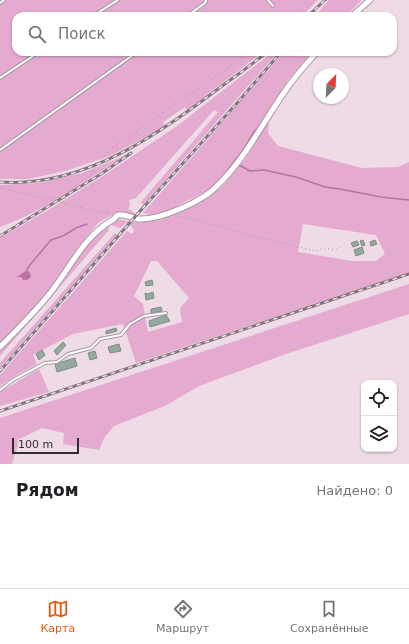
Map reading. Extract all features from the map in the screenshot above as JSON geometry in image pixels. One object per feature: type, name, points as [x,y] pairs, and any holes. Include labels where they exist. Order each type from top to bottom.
[{"type":"street","points":[[356,12],[370,0]]},
{"type":"street","points":[[0,347],[27,320],[51,292],[88,240],[118,215],[138,219],[168,213],[185,207],[216,187],[242,157],[282,95],[314,56]]},
{"type":"lane","points":[[0,3],[4,0]]},
{"type":"lane","points":[[100,12],[118,0]]},
{"type":"lane","points":[[193,12],[205,3],[206,0]]},
{"type":"lane","points":[[268,0],[273,6]]},
{"type":"lane","points":[[0,78],[33,56]]},
{"type":"lane","points":[[0,150],[131,56]]},
{"type":"lane","points":[[0,390],[13,380],[45,363],[57,362],[68,354],[91,348],[100,339],[121,335],[130,324],[144,316],[166,313]]},
{"type":"path","points":[[295,12],[307,0]]},
{"type":"path","points":[[63,202],[67,193],[93,173],[96,164],[101,161],[110,149],[146,126],[184,97],[198,90],[243,56]]},
{"type":"path","points":[[0,188],[47,199],[53,197],[64,204],[118,215]]},
{"type":"path","points":[[168,213],[315,251],[325,248],[335,250],[343,246]]},
{"type":"shaded area","points":[[0,0],[318,0],[306,12],[12,12],[12,56],[258,56],[187,110],[185,107],[163,122],[166,126],[110,156],[65,171],[28,179],[0,179]]},
{"type":"shaded area","points":[[329,0],[362,0],[350,12],[318,12]]},
{"type":"shaded area","points":[[268,56],[274,56],[143,205],[141,202],[218,112],[214,110],[136,198],[129,200],[130,206],[128,209],[135,213],[133,216],[117,213],[98,223],[80,245],[48,293],[0,344],[0,238],[106,174],[177,126]]},
{"type":"shaded area","points":[[280,56],[309,56],[289,79],[244,149],[224,175],[210,189],[167,211],[150,215],[143,213]]},
{"type":"shaded area","points":[[269,120],[268,133],[278,146],[362,168],[398,167],[409,162],[409,273],[136,363],[123,324],[73,334],[33,355],[37,364],[0,386],[0,375],[127,231],[132,234],[134,231],[131,225],[126,223],[120,228],[111,225],[108,229],[109,230],[0,356],[0,350],[22,329],[55,291],[87,245],[103,228],[118,219],[136,223],[161,220],[200,203],[222,187],[246,158]],"holes":[[[303,224],[376,235],[385,254],[376,261],[352,261],[298,252]],[[151,261],[157,261],[189,298],[180,308],[182,322],[148,332],[143,304],[134,296]]]},
{"type":"shaded area","points":[[126,155],[49,204],[33,213],[0,227],[0,185],[38,183],[82,173]]},
{"type":"shaded area","points":[[115,233],[117,235],[0,368],[0,363]]},
{"type":"shaded area","points":[[27,270],[31,277],[27,280],[17,277]]},
{"type":"shaded area","points":[[409,284],[409,314],[286,354],[199,386],[167,405],[114,426],[104,438],[99,450],[63,444],[64,433],[42,428],[20,439],[12,464],[0,464],[0,418]]},
{"type":"shaded area","points":[[39,369],[49,392],[0,406],[0,392]]},
{"type":"building","points":[[363,240],[365,245],[362,246],[360,241]]},
{"type":"building","points":[[375,240],[377,244],[371,246],[370,242]]},
{"type":"building","points":[[357,241],[359,245],[353,247],[351,243]]},
{"type":"building","points":[[362,247],[364,253],[356,256],[354,250]]},
{"type":"building","points":[[152,280],[153,285],[146,286],[145,282]]},
{"type":"building","points":[[153,292],[154,298],[146,300],[145,293],[148,294]]},
{"type":"building","points":[[161,307],[162,311],[151,313],[151,309]]},
{"type":"building","points":[[166,315],[170,321],[150,327],[149,321]]},
{"type":"building","points":[[116,328],[117,331],[106,334],[106,331]]},
{"type":"building","points":[[63,342],[66,345],[57,355],[54,351]]},
{"type":"building","points":[[119,344],[121,351],[110,353],[108,347]]},
{"type":"building","points":[[42,350],[45,355],[39,360],[36,354]]},
{"type":"building","points":[[95,351],[97,358],[90,360],[88,353]]},
{"type":"building","points":[[75,358],[77,366],[57,372],[55,364]]},
{"type":"waterway","points":[[224,175],[244,149],[255,130]]},
{"type":"waterway","points":[[239,165],[250,171],[264,170],[296,177],[325,187],[381,197],[409,200]]},
{"type":"waterway","points":[[27,270],[51,240],[63,236],[76,228],[87,224]]},
{"type":"railway","points":[[312,12],[325,0]]},
{"type":"railway","points":[[0,182],[32,181],[62,176],[92,166],[121,153],[175,120],[262,56]]},
{"type":"railway","points":[[0,371],[278,56]]},
{"type":"railway","points":[[0,236],[101,174],[131,153]]},
{"type":"railway","points":[[0,411],[409,274]]}]
